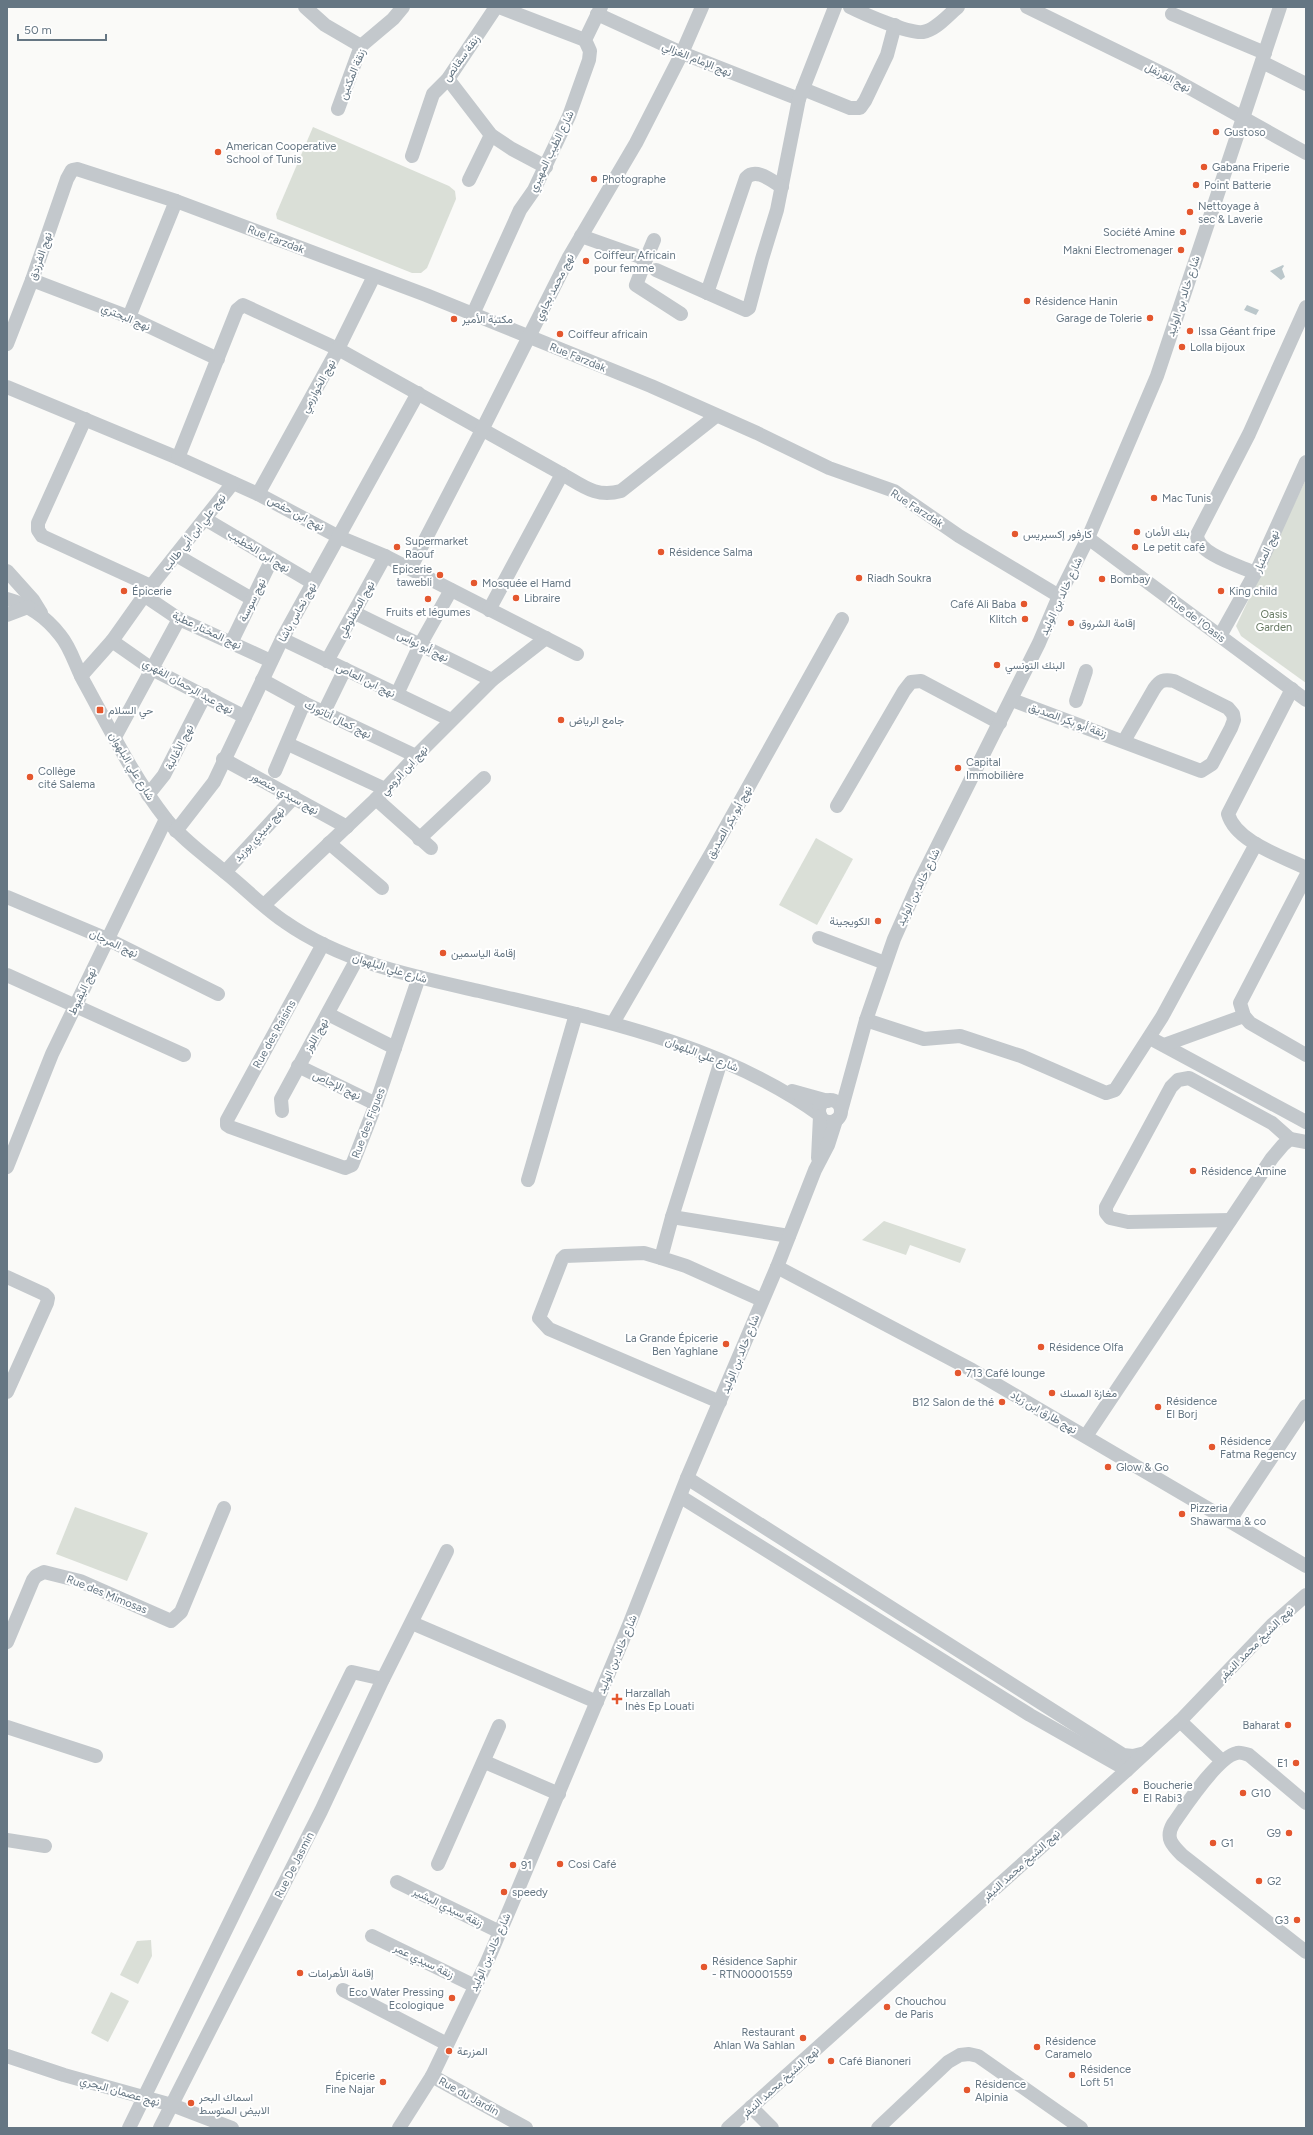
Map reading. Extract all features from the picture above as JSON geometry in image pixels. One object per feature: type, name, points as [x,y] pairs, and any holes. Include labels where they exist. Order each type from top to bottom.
[{"type":"street","points":[[305,7],[325,25],[361,46]]},
{"type":"street","name":"زنقة المكنين","points":[[338,109],[361,46],[393,19],[403,7]]},
{"type":"street","points":[[497,7],[585,40],[599,11]]},
{"type":"street","name":"زنقة سقانص","points":[[412,156],[433,94],[448,79],[497,7]]},
{"type":"street","name":"نهج محمد بجاوي","points":[[410,569],[581,236],[636,143],[682,53],[702,7]]},
{"type":"street","points":[[656,270],[746,310],[749,308],[782,187],[801,94],[835,7]]},
{"type":"street","points":[[850,7],[895,25],[922,32],[934,26],[958,7]]},
{"type":"street","name":"شارع خالد بن الوليد","points":[[399,2128],[432,2076],[500,1932],[559,1794],[681,1497],[687,1478],[777,1267],[815,1170],[828,1145],[853,1060],[894,939],[918,886],[1039,644],[1058,596],[1088,538],[1157,376],[1242,117],[1264,57],[1280,7]]},
{"type":"street","name":"نهج القرنفل","points":[[1033,8],[1168,76],[1306,153]]},
{"type":"street","name":"نهج الإمام الغزالي","points":[[599,11],[682,53],[801,94],[850,108],[860,108],[865,101],[887,55],[895,25]]},
{"type":"street","points":[[1172,14],[1264,57],[1306,84]]},
{"type":"street","name":"شارع الطيب المهيري","points":[[473,314],[520,210],[534,190],[546,167],[569,116],[589,60],[590,51],[585,40]]},
{"type":"street","points":[[448,79],[492,135],[512,150],[546,167]]},
{"type":"street","points":[[469,180],[492,135]]},
{"type":"street","name":"Rue Farzdak","points":[[74,168],[176,201],[473,314],[651,386],[757,433],[829,468],[894,491],[959,536],[1058,596]]},
{"type":"street","name":"نهج الفرزدق","points":[[7,344],[32,280],[67,179],[74,168]]},
{"type":"street","points":[[707,293],[746,178],[754,173],[759,174],[782,187]]},
{"type":"street","points":[[129,317],[176,201]]},
{"type":"street","points":[[581,236],[646,259]]},
{"type":"street","points":[[654,240],[636,285],[681,314]]},
{"type":"street","name":"نهج الخوارزمي","points":[[258,494],[338,349],[374,276]]},
{"type":"street","name":"نهج البحتري","points":[[32,280],[129,317],[218,359]]},
{"type":"street","points":[[178,458],[237,310],[243,305],[338,349],[418,392],[482,430],[599,493],[608,494],[621,491],[716,416]]},
{"type":"street","points":[[1255,573],[1206,551],[1198,544],[1197,535],[1248,434],[1306,306]]},
{"type":"street","name":"نهج ابن حفص","points":[[7,387],[233,482],[339,537],[385,556],[578,654]]},
{"type":"street","name":"نهج نحاس باشا","points":[[176,831],[214,782],[223,759],[245,717],[271,660],[418,392]]},
{"type":"street","name":"نهج المختار عطية","points":[[85,419],[38,523],[38,530],[42,536],[148,591],[179,619],[232,641],[271,660]]},
{"type":"street","name":"نهج المنيار","points":[[1220,636],[1255,573],[1306,462]]},
{"type":"street","points":[[490,610],[562,474]]},
{"type":"street","name":"نهج علي ابن أبي طالب","points":[[81,676],[112,641],[148,591],[233,482]]},
{"type":"street","name":"نهج ابن الخطيب","points":[[205,519],[313,583]]},
{"type":"street","name":"Rue de l'Oasis","points":[[1088,538],[1306,700]]},
{"type":"street","points":[[176,555],[252,599]]},
{"type":"street","name":"نهج المنفلوطي","points":[[327,661],[385,556]]},
{"type":"street","name":"نهج سوسة","points":[[232,641],[272,559]]},
{"type":"street","points":[[7,571],[33,600],[41,614]]},
{"type":"street","points":[[397,694],[420,645],[451,590]]},
{"type":"street","name":"شارع علي البلهوان","points":[[7,599],[41,614],[60,634],[68,646],[81,676],[148,795],[176,831],[283,921],[323,944],[357,959],[419,977],[613,1023],[673,1042],[721,1061],[780,1088],[820,1115]]},
{"type":"street","points":[[7,615],[28,607]]},
{"type":"street","name":"نهج أبو نواس","points":[[355,612],[492,680]]},
{"type":"street","points":[[115,737],[179,619]]},
{"type":"street","name":"نهج أبو بكر الصديق","points":[[613,1023],[712,852],[842,620]]},
{"type":"street","name":"نهج ابن الرومي","points":[[264,904],[347,827],[492,680],[546,638]]},
{"type":"street","name":"نهج ابن العاص","points":[[282,639],[451,720]]},
{"type":"street","name":"نهج عبد الرحمان الفهري","points":[[112,641],[152,669],[205,695],[245,717]]},
{"type":"street","points":[[324,712],[345,669]]},
{"type":"street","points":[[1076,700],[1086,671]]},
{"type":"street","name":"زنقة أبو بكر الصديق","points":[[1012,700],[1201,771],[1212,764],[1231,728],[1234,720],[1233,714],[1228,708],[1174,681],[1165,679],[1159,682],[1154,689],[1124,741]]},
{"type":"street","name":"نهج كمال أتاتورك","points":[[262,680],[304,703],[416,756]]},
{"type":"street","points":[[837,806],[904,691],[911,682],[921,681],[1000,723]]},
{"type":"street","points":[[1292,689],[1228,814],[1231,823],[1237,831],[1256,844],[1306,868]]},
{"type":"street","name":"نهج الأغالبة","points":[[148,795],[164,775],[205,695]]},
{"type":"street","points":[[275,771],[288,744],[304,703]]},
{"type":"street","points":[[288,744],[380,794],[420,839],[431,848]]},
{"type":"street","name":"نهج سيدي منصور","points":[[223,759],[347,827]]},
{"type":"street","points":[[420,839],[484,778]]},
{"type":"street","name":"نهج سيدي بوزيد","points":[[225,872],[294,797]]},
{"type":"street","name":"نهج اليقبوط","points":[[7,1167],[52,1054],[166,819]]},
{"type":"street","points":[[329,843],[382,888]]},
{"type":"street","points":[[866,1020],[924,1039],[960,1036],[1021,1056],[1106,1093],[1115,1090],[1150,1038],[1256,844]]},
{"type":"street","points":[[1306,876],[1240,1003],[1244,1016],[1250,1023],[1306,1055]]},
{"type":"street","name":"نهج المرجان","points":[[7,897],[107,938],[218,994]]},
{"type":"street","points":[[819,938],[885,963]]},
{"type":"street","name":"Rue des Raisins","points":[[226,1125],[227,1120],[323,944]]},
{"type":"street","name":"نهج اللوز","points":[[282,1111],[281,1099],[357,959]]},
{"type":"street","points":[[7,975],[184,1055]]},
{"type":"street","name":"Rue des Figues","points":[[226,1125],[345,1168],[352,1165],[376,1104],[419,977]]},
{"type":"street","points":[[328,1014],[395,1048]]},
{"type":"street","points":[[528,1180],[576,1014]]},
{"type":"street","points":[[1164,1045],[1244,1016]]},
{"type":"street","points":[[1150,1038],[1306,1122]]},
{"type":"street","name":"شارع خالد بن الوليد","points":[[828,1100],[853,1060]]},
{"type":"street","points":[[661,1258],[672,1217],[721,1061]]},
{"type":"street","name":"نهج الإجاص","points":[[298,1066],[376,1104]]},
{"type":"street","points":[[1230,1220],[1128,1222],[1117,1221],[1110,1218],[1106,1213],[1106,1208],[1171,1087],[1178,1080],[1189,1078],[1272,1122],[1290,1139],[1306,1142]]},
{"type":"street","points":[[780,1088],[828,1100],[837,1103],[838,1115],[828,1122],[820,1115],[820,1108],[828,1100]]},
{"type":"street","name":"شارع خالد بن الوليد","points":[[815,1170],[820,1143],[820,1115]]},
{"type":"street","points":[[1086,1436],[1272,1158],[1290,1139]]},
{"type":"street","points":[[672,1217],[789,1236]]},
{"type":"street","points":[[720,1402],[549,1329],[539,1318],[562,1259],[565,1256],[644,1253],[686,1266],[762,1300]]},
{"type":"street","name":"نهج طارق ابن زياد","points":[[777,1267],[972,1370],[1230,1520],[1306,1566]]},
{"type":"street","points":[[7,1277],[44,1294],[48,1298],[7,1392]]},
{"type":"street","points":[[1230,1520],[1306,1406]]},
{"type":"street","points":[[687,1478],[1123,1754],[1132,1756],[1145,1753]]},
{"type":"street","points":[[681,1497],[1030,1715],[1127,1770]]},
{"type":"street","name":"Rue des Mimosas","points":[[9,1633],[32,1580],[44,1572],[80,1581],[171,1621],[177,1618],[181,1612],[224,1508]]},
{"type":"street","name":"Rue De Jasmin","points":[[160,2128],[321,1811],[383,1679],[447,1551]]},
{"type":"street","name":"نهج الشيخ محمد النيفر","points":[[728,2128],[1127,1770],[1180,1721],[1272,1625],[1306,1595]]},
{"type":"street","points":[[412,1623],[597,1702]]},
{"type":"street","points":[[129,2128],[352,1672],[383,1679]]},
{"type":"street","points":[[1180,1721],[1222,1761]]},
{"type":"street","points":[[438,1864],[499,1726]]},
{"type":"street","points":[[7,1727],[96,1756]]},
{"type":"street","points":[[1306,1803],[1249,1755],[1237,1752],[1222,1761],[1201,1784],[1169,1830],[1172,1845],[1306,1952]]},
{"type":"street","points":[[484,1762],[559,1794]]},
{"type":"street","points":[[7,1840],[45,1846]]},
{"type":"street","name":"زنقة سيدي البشير","points":[[397,1882],[500,1932]]},
{"type":"street","name":"زنقة سيدي عمر","points":[[372,1936],[475,1986]]},
{"type":"street","points":[[343,1990],[447,2044]]},
{"type":"street","points":[[884,2126],[948,2062],[960,2055],[969,2054],[992,2064],[1080,2128]]},
{"type":"street","name":"نهج عصمان البحري","points":[[7,2056],[64,2075],[172,2105],[232,2128]]},
{"type":"street","name":"Rue du Jardin","points":[[432,2076],[526,2128]]},
{"type":"street","points":[[751,2107],[772,2128]]},
{"type":"green space","points":[[313,127],[449,186],[455,191],[456,199],[427,268],[421,273],[412,273],[277,219],[276,214]]},
{"type":"green space","name":"Oasis Garden","points":[[1306,479],[1306,683],[1241,636],[1236,626]]},
{"type":"green space","points":[[816,838],[853,859],[817,925],[779,905]]},
{"type":"green space","points":[[884,1221],[966,1249],[960,1263],[910,1245],[906,1255],[862,1240]]},
{"type":"green space","points":[[75,1507],[148,1533],[127,1581],[56,1554]]},
{"type":"green space","points":[[151,1940],[152,1956],[138,1984],[120,1975],[137,1941]]},
{"type":"green space","points":[[111,1992],[129,2001],[108,2042],[91,2033]]},
{"type":"shaded area","points":[[1283,265],[1284,266],[1282,269],[1285,277],[1281,280],[1270,271]]},
{"type":"shaded area","points":[[1247,305],[1259,310],[1256,315],[1244,310]]},
{"type":"place","name":"Gustoso","points":[[1216,132]]},
{"type":"place","name":"American Cooperative School of Tunis","points":[[218,152]]},
{"type":"place","name":"Gabana Friperie","points":[[1204,167]]},
{"type":"place","name":"Photographe","points":[[594,179]]},
{"type":"place","name":"Point Batterie","points":[[1196,185]]},
{"type":"place","name":"Nettoyage à sec & Laverie","points":[[1190,212]]},
{"type":"place","name":"Société Amine","points":[[1183,232]]},
{"type":"place","name":"Makni Electromenager","points":[[1181,250]]},
{"type":"place","name":"Coiffeur Africain pour femme","points":[[586,261]]},
{"type":"place","name":"Résidence Hanin","points":[[1027,301]]},
{"type":"place","name":"Garage de Tolerie","points":[[1150,318]]},
{"type":"place","name":"مكتبة الأمير","points":[[454,319]]},
{"type":"place","name":"Issa Géant fripe","points":[[1190,331]]},
{"type":"place","name":"Coiffeur africain","points":[[560,334]]},
{"type":"place","name":"Lolla bijoux","points":[[1182,347]]},
{"type":"place","name":"Mac Tunis","points":[[1154,498]]},
{"type":"place","name":"بنك الأمان","points":[[1137,532]]},
{"type":"place","name":"كارفور إكسبريس","points":[[1015,534]]},
{"type":"place","name":"Supermarket Raouf","points":[[397,547]]},
{"type":"place","name":"Le petit café","points":[[1135,547]]},
{"type":"place","name":"Résidence Salma","points":[[661,552]]},
{"type":"place","name":"Epicerie tawebli","points":[[440,575]]},
{"type":"place","name":"Riadh Soukra","points":[[859,578]]},
{"type":"place","name":"Bombay","points":[[1102,579]]},
{"type":"place","name":"Mosquée el Hamd","points":[[474,583]]},
{"type":"place","name":"Épicerie","points":[[124,591]]},
{"type":"place","name":"King child","points":[[1221,591]]},
{"type":"place","name":"Libraire","points":[[516,598]]},
{"type":"place","name":"Fruits et légumes","points":[[428,599]]},
{"type":"place","name":"Café Ali Baba","points":[[1024,604]]},
{"type":"place","name":"Klitch","points":[[1025,619]]},
{"type":"place","name":"إقامة الشروق","points":[[1071,623]]},
{"type":"place","name":"البنك التونسي","points":[[997,665]]},
{"type":"place","name":"حي السلام","points":[[100,710]]},
{"type":"place","name":"جامع الرياض","points":[[561,720]]},
{"type":"place","name":"Capital Immobilière","points":[[958,768]]},
{"type":"place","name":"Collège cité Salema","points":[[30,777]]},
{"type":"place","name":"الكويجينة","points":[[878,921]]},
{"type":"place","name":"إقامة الياسمين","points":[[443,953]]},
{"type":"place","name":"Résidence Amine","points":[[1193,1171]]},
{"type":"place","name":"La Grande Épicerie Ben Yaghlane","points":[[726,1344]]},
{"type":"place","name":"Résidence Olfa","points":[[1041,1347]]},
{"type":"place","name":"713 Café lounge","points":[[958,1373]]},
{"type":"place","name":"مغازة المسك","points":[[1052,1393]]},
{"type":"place","name":"B12 Salon de thé","points":[[1002,1402]]},
{"type":"place","name":"Résidence El Borj","points":[[1158,1407]]},
{"type":"place","name":"Résidence Fatma Regency","points":[[1212,1447]]},
{"type":"place","name":"Glow & Go","points":[[1108,1467]]},
{"type":"place","name":"Pizzeria Shawarma & co","points":[[1182,1514]]},
{"type":"place","name":"Harzallah Inès Ep Louati","points":[[617,1699]]},
{"type":"place","name":"Baharat","points":[[1288,1725]]},
{"type":"place","name":"E1","points":[[1296,1763]]},
{"type":"place","name":"Boucherie El Rabi3","points":[[1135,1791]]},
{"type":"place","name":"G10","points":[[1243,1793]]},
{"type":"place","name":"G9","points":[[1289,1833]]},
{"type":"place","name":"G1","points":[[1213,1843]]},
{"type":"place","name":"Cosi Café","points":[[560,1864]]},
{"type":"place","name":"91","points":[[513,1865]]},
{"type":"place","name":"G2","points":[[1259,1881]]},
{"type":"place","name":"speedy","points":[[504,1892]]},
{"type":"place","name":"G3","points":[[1297,1920]]},
{"type":"place","name":"Résidence Saphir - RTN00001559","points":[[704,1967]]},
{"type":"place","name":"إقامة الأهرامات","points":[[300,1973]]},
{"type":"place","name":"Eco Water Pressing Ecologique","points":[[452,1998]]},
{"type":"place","name":"Chouchou de Paris","points":[[887,2007]]},
{"type":"place","name":"Restaurant Ahlan Wa Sahlan","points":[[803,2038]]},
{"type":"place","name":"Résidence Caramelo","points":[[1037,2047]]},
{"type":"place","name":"المزرعة","points":[[449,2051]]},
{"type":"place","name":"Café Bianoneri","points":[[831,2061]]},
{"type":"place","name":"Résidence Loft 51","points":[[1072,2075]]},
{"type":"place","name":"Épicerie Fine Najar","points":[[383,2082]]},
{"type":"place","name":"Résidence Alpinia","points":[[967,2090]]},
{"type":"place","name":"اسماك البحر الابيض المتوسط","points":[[191,2103]]}]
